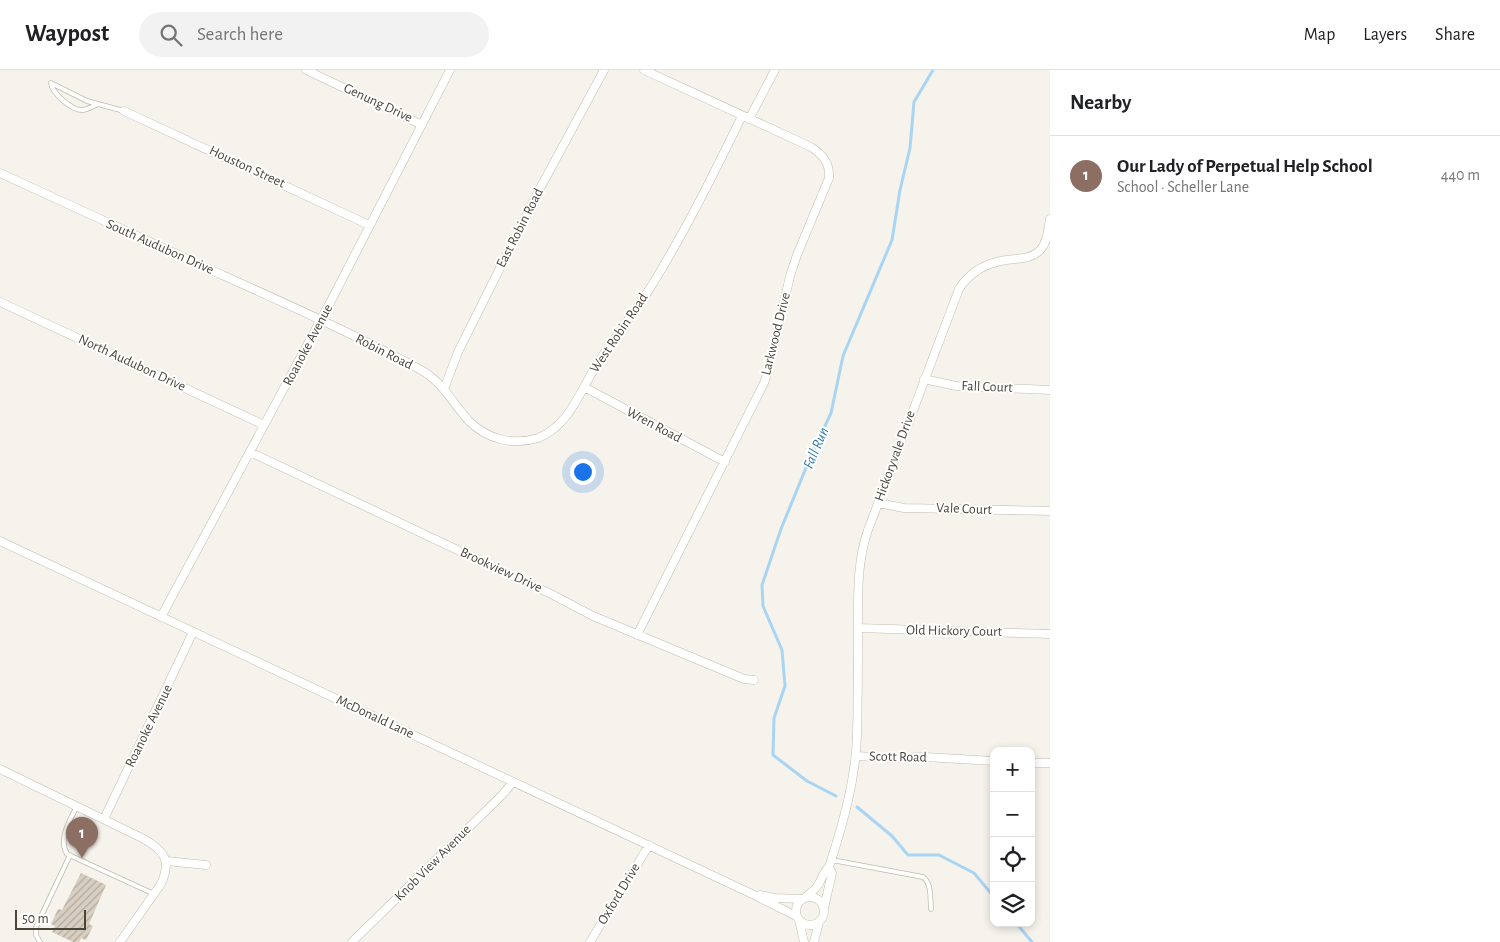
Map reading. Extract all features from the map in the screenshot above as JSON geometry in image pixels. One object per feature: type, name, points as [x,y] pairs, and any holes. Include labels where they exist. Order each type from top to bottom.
[{"type":"street","name":"Genung Drive","points":[[306,70],[422,124]]},
{"type":"street","name":"Roanoke Avenue","points":[[161,617],[320,320],[450,70]]},
{"type":"street","name":"East Robin Road","points":[[444,388],[462,343],[537,194],[604,70]]},
{"type":"street","points":[[644,70],[746,117]]},
{"type":"street","name":"West Robin Road","points":[[444,388],[469,421],[485,433],[496,438],[519,442],[530,440],[541,436],[559,424],[572,407],[602,357],[658,276],[746,117],[775,70]]},
{"type":"street","name":"Houston Street","points":[[124,111],[369,225]]},
{"type":"street","name":"Larkwood Drive","points":[[637,635],[764,384],[790,276],[829,178],[830,170],[828,164],[818,152],[746,117]]},
{"type":"street","name":"South Audubon Drive","points":[[0,173],[320,320]]},
{"type":"street","name":"Hickoryvale Drive","points":[[856,756],[858,628],[862,550],[866,535],[954,298],[964,281],[979,269],[997,261],[1034,256],[1044,244],[1050,219]]},
{"type":"street","name":"North Audubon Drive","points":[[0,302],[264,425]]},
{"type":"street","name":"Robin Road","points":[[320,320],[423,371],[444,388]]},
{"type":"street","name":"Fall Court","points":[[924,379],[956,386],[1050,390]]},
{"type":"street","name":"Wren Road","points":[[584,387],[725,462]]},
{"type":"street","name":"Brookview Drive","points":[[250,452],[593,616],[744,679],[754,680]]},
{"type":"street","name":"Vale Court","points":[[878,503],[904,508],[1050,511]]},
{"type":"street","name":"McDonald Lane","points":[[0,542],[649,845],[750,893],[797,918]]},
{"type":"street","name":"Old Hickory Court","points":[[858,628],[1050,634]]},
{"type":"street","name":"Roanoke Avenue","points":[[104,819],[193,632]]},
{"type":"street","name":"Scott Road","points":[[824,909],[832,873],[831,864],[850,792],[856,756],[990,761]]},
{"type":"street","points":[[1035,763],[1050,763]]},
{"type":"street","points":[[0,769],[104,819],[160,850],[166,861],[165,875],[120,942]]},
{"type":"street","name":"Knob View Avenue","points":[[352,942],[513,782]]},
{"type":"street","name":"Oxford Drive","points":[[590,942],[649,845]]},
{"type":"street","points":[[166,861],[206,865]]},
{"type":"street","name":"Scott Road","points":[[803,898],[814,890],[825,870],[831,864]]},
{"type":"street","name":"McDonald Lane","points":[[750,893],[775,898],[803,898]]},
{"type":"street","points":[[804,942],[796,907],[803,898],[816,898],[823,904],[824,914],[814,942]]},
{"type":"street","points":[[797,918],[806,925],[820,922]]},
{"type":"lane","points":[[98,104],[84,110],[68,105],[52,89],[51,83],[87,101],[124,111]]},
{"type":"lane","points":[[77,806],[64,836],[65,852],[154,894]]},
{"type":"lane","points":[[40,942],[35,930],[36,927],[70,855]]},
{"type":"lane","points":[[831,864],[923,877],[927,880],[929,887],[931,909]]},
{"type":"building","points":[[81,873],[106,885],[89,924],[93,926],[86,940],[81,938],[79,942],[73,942],[52,932],[55,926],[51,924],[58,909],[62,910]]},
{"type":"waterway","name":"Fall Run","points":[[836,796],[807,781],[773,755],[774,718],[785,686],[782,650],[763,606],[762,585],[781,529],[831,413],[843,356],[892,240],[900,190],[910,148],[914,102],[933,70]]},
{"type":"waterway","name":"Fall Run","points":[[857,807],[892,836],[908,855],[939,855],[974,873],[990,892]]},
{"type":"waterway","name":"Fall Run","points":[[1019,927],[1032,942]]},
{"type":"place","name":"Our Lady of Perpetual Help School","points":[[82,858]]}]
